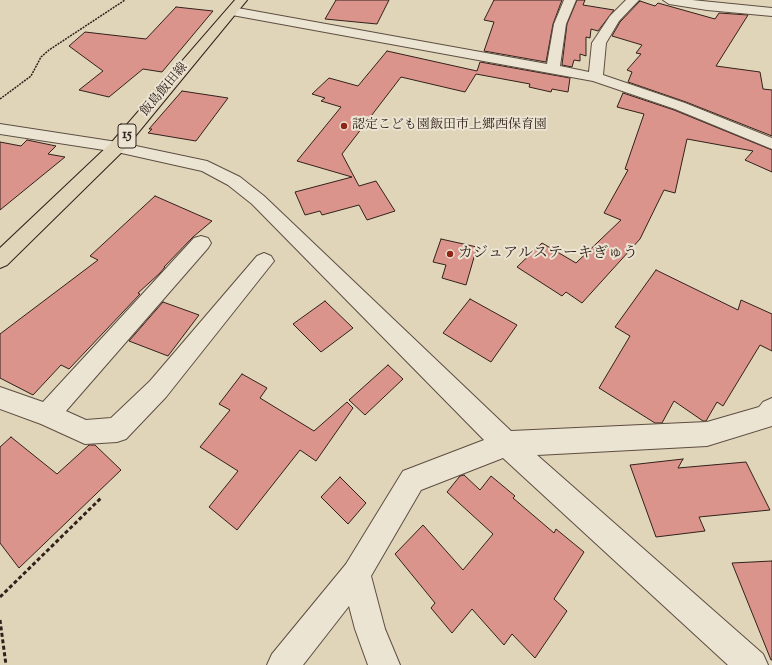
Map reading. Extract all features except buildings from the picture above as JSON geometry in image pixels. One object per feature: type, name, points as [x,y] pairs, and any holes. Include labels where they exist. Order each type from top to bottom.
[{"type":"main road","name":"飯島飯田線","points":[[0,260],[117,147],[237,5]]},
{"type":"street","points":[[553,69],[560,24],[570,0]]},
{"type":"street","points":[[596,77],[599,43],[614,19],[632,0]]},
{"type":"street","points":[[669,0],[772,12]]},
{"type":"street","points":[[237,5],[596,77],[680,106],[772,144]]},
{"type":"street","points":[[0,129],[117,147],[207,167],[234,181],[258,200],[506,444],[752,665]]},
{"type":"street","points":[[47,415],[201,243]]},
{"type":"street","points":[[0,398],[47,415],[85,432],[117,430],[158,390],[264,261]]},
{"type":"street","points":[[283,665],[356,574],[412,480],[506,444],[706,434],[767,416],[772,410]]},
{"type":"street","points":[[356,574],[370,629],[384,665]]},
{"type":"path","points":[[0,99],[31,76],[41,57],[49,50],[125,0]]},
{"type":"path","points":[[0,597],[101,498]]},
{"type":"path","points":[[0,620],[6,665]]},
{"type":"place","name":"認定こども園飯田市上郷西保育園","points":[[344,126]]},
{"type":"place","name":"カジュアルステーキぎゅう","points":[[450,254]]}]
